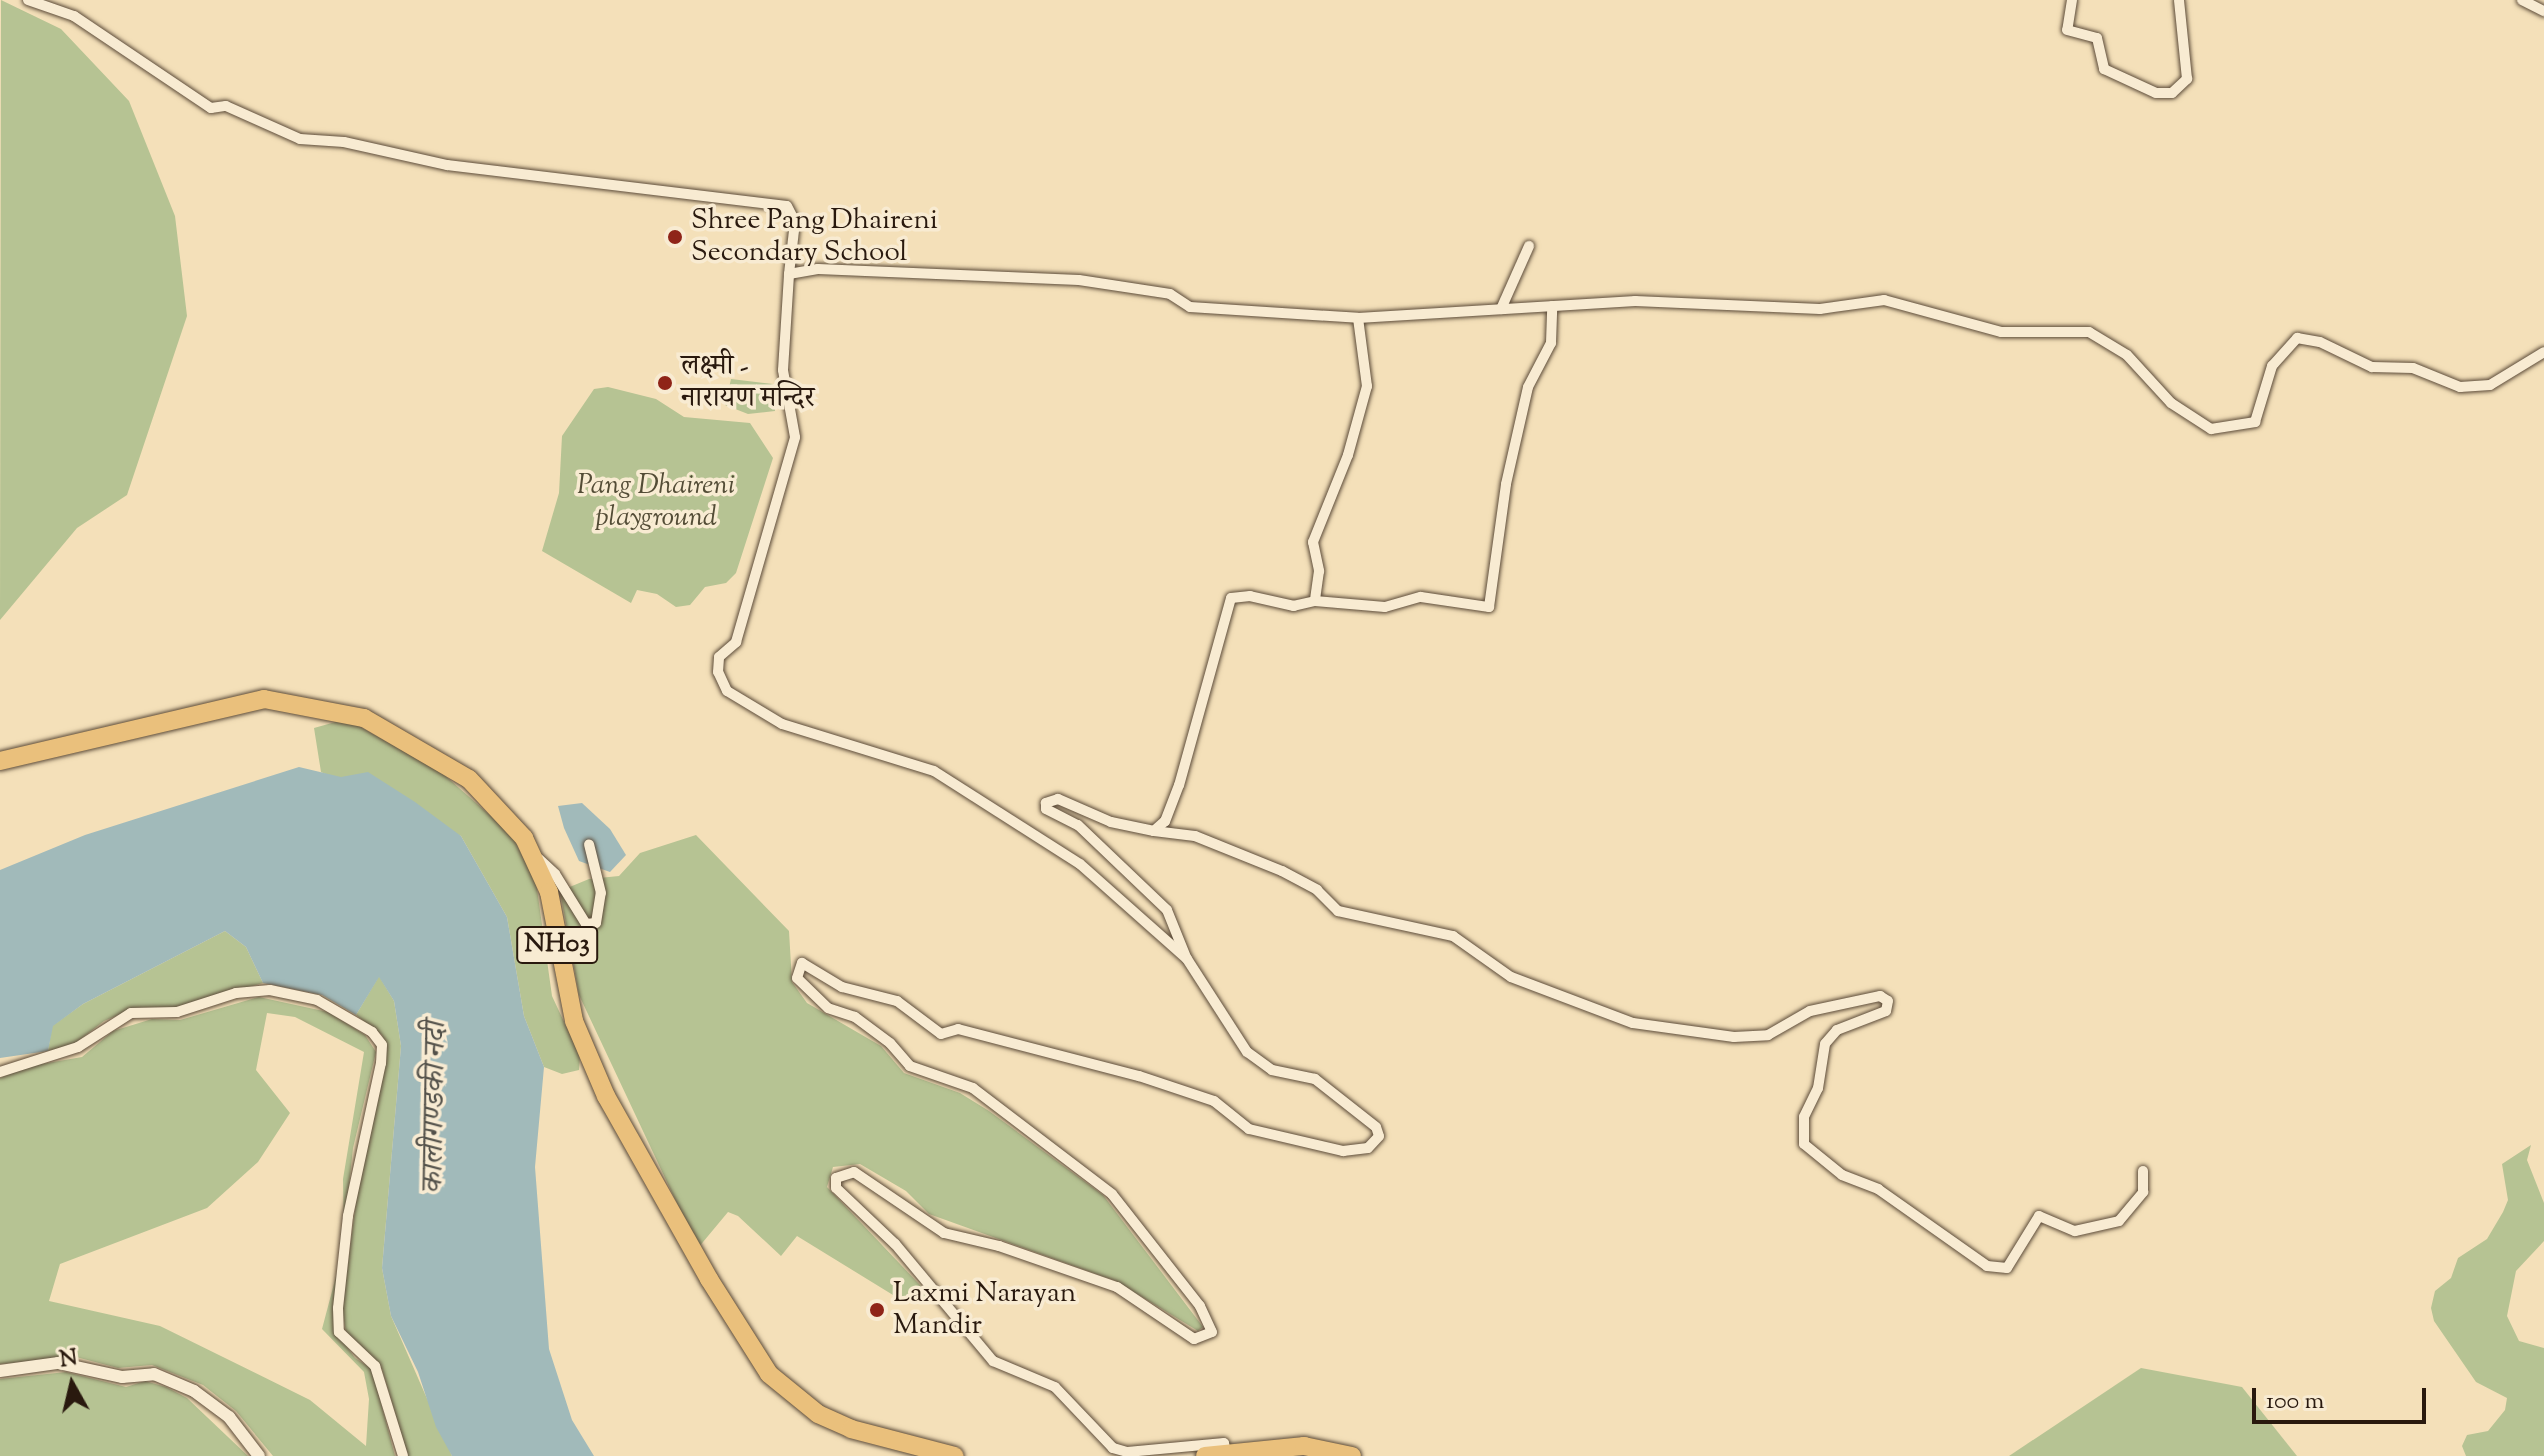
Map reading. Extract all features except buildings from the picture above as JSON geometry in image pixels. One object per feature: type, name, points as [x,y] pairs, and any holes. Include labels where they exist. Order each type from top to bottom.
[{"type":"highway","name":"NH03","points":[[0,761],[264,699],[291,701],[364,718],[469,779],[524,838],[549,892],[574,1021],[606,1096],[709,1279],[769,1374],[818,1414],[851,1429],[955,1456]]},
{"type":"highway","points":[[1205,1456],[1304,1446],[1352,1456]]},
{"type":"street","points":[[28,0],[74,16],[211,108],[226,106],[300,139],[344,142],[447,165],[787,206],[795,222],[783,370],[795,437],[736,642],[719,657],[718,672],[727,691],[782,724],[934,771],[1080,864],[1187,959]]},
{"type":"street","points":[[2072,0],[2067,30],[2097,38],[2104,69],[2156,93],[2182,88],[2187,79],[2179,0]]},
{"type":"street","points":[[2522,0],[2544,11]]},
{"type":"street","points":[[1501,309],[1529,246]]},
{"type":"street","points":[[789,274],[818,269],[1065,279],[1170,294],[1190,307],[1358,318],[1635,301],[1820,309],[1884,300],[2001,332],[2089,332],[2127,355],[2171,403],[2211,429],[2255,422],[2272,366],[2297,338],[2320,342],[2372,367],[2413,368],[2460,387],[2490,385],[2544,352]]},
{"type":"street","points":[[1154,831],[1165,821],[1179,785],[1231,598],[1250,596],[1294,606],[1315,601],[1385,607],[1421,597],[1489,607],[1506,484],[1528,387],[1551,343],[1552,306]]},
{"type":"street","points":[[1315,601],[1319,571],[1313,542],[1348,455],[1367,386],[1358,318]]},
{"type":"street","points":[[1226,1452],[1224,1443],[1127,1452],[1113,1448],[1055,1387],[993,1361],[929,1282],[836,1188],[836,1178],[854,1172],[944,1233],[999,1246],[1117,1287],[1194,1339],[1212,1332],[1200,1306],[1112,1194],[973,1088],[910,1066],[855,1017],[818,1000],[797,972],[807,963],[842,987],[897,1001],[941,1034],[958,1029],[1045,1056],[1127,1072],[1214,1101],[1249,1129],[1343,1151],[1374,1143],[1376,1127],[1315,1079],[1272,1070],[1247,1052],[1187,959],[1167,910],[1078,825],[1046,809],[1046,803],[1058,799],[1111,822],[1195,836],[1282,871],[1317,890],[1338,911],[1453,936],[1511,977],[1633,1023],[1734,1037],[1768,1035],[1810,1011],[1880,996],[1888,1001],[1886,1011],[1837,1030],[1825,1044],[1820,1081],[1804,1117],[1804,1144],[1842,1175],[1878,1189],[1987,1266],[2007,1268],[2039,1216],[2082,1231],[2119,1221],[2143,1192],[2143,1171]]},
{"type":"street","points":[[524,838],[555,874],[586,924],[596,923],[602,910],[589,844]]},
{"type":"street","points":[[0,1072],[78,1047],[131,1013],[177,1012],[236,993],[270,990],[317,1000],[372,1032],[382,1045],[381,1063],[348,1216],[338,1320],[349,1346],[375,1366],[403,1456]]},
{"type":"street","points":[[0,1371],[58,1363],[122,1377],[154,1374],[194,1391],[229,1417],[259,1456]]},
{"type":"green space","points":[[1,0],[61,29],[129,101],[175,216],[187,316],[127,495],[77,528],[0,620]]},
{"type":"green space","points":[[731,379],[773,384],[775,411],[748,414],[725,405]]},
{"type":"green space","name":"Pang Dhaireni playground","points":[[608,387],[656,399],[684,417],[750,423],[773,458],[736,573],[726,583],[705,587],[690,605],[676,607],[657,594],[637,590],[631,603],[542,551],[559,493],[562,436],[594,389]]},
{"type":"green space","points":[[346,719],[441,772],[511,834],[536,882],[552,996],[580,1056],[579,1070],[562,1074],[544,1067],[524,1016],[507,917],[461,836],[321,772],[314,728]]},
{"type":"green space","points":[[696,835],[789,931],[792,982],[807,1003],[881,1046],[904,1073],[960,1093],[989,1111],[1103,1195],[1203,1327],[1198,1331],[1116,1281],[929,1214],[906,1191],[860,1164],[833,1167],[827,1187],[938,1304],[893,1295],[797,1236],[781,1256],[738,1216],[728,1212],[698,1248],[579,995],[560,891],[589,879],[619,876],[640,853]]},
{"type":"green space","points":[[225,931],[246,947],[263,983],[176,1008],[135,1008],[104,1021],[73,1045],[48,1051],[52,1026],[83,1004]]},
{"type":"green space","points":[[379,976],[394,1001],[401,1046],[382,1268],[391,1316],[452,1456],[408,1456],[382,1369],[347,1337],[342,1310],[356,1202],[387,1047],[382,1035],[356,1015]]},
{"type":"green space","points":[[259,997],[328,1012],[365,1035],[376,1052],[353,1148],[344,1235],[343,1179],[364,1052],[295,1017],[267,1013],[256,1070],[290,1113],[258,1162],[207,1208],[60,1264],[49,1301],[160,1326],[310,1400],[366,1446],[369,1399],[364,1372],[322,1329],[342,1254],[336,1309],[337,1333],[355,1358],[372,1369],[395,1456],[273,1456],[236,1411],[203,1385],[152,1365],[118,1368],[76,1357],[0,1364],[0,1078],[30,1066],[82,1057],[113,1031],[152,1019],[180,1020]]},
{"type":"green space","points":[[2531,1145],[2527,1160],[2544,1203],[2544,1241],[2516,1271],[2507,1316],[2519,1341],[2544,1348],[2544,1456],[2466,1456],[2462,1446],[2467,1435],[2488,1431],[2505,1410],[2507,1398],[2476,1382],[2434,1321],[2431,1308],[2435,1291],[2451,1278],[2458,1258],[2487,1239],[2503,1212],[2508,1200],[2502,1164]]},
{"type":"green space","points":[[2141,1368],[2242,1387],[2297,1456],[2009,1456]]},
{"type":"green space","points":[[66,1372],[126,1387],[145,1381],[166,1387],[187,1398],[248,1456],[0,1456],[0,1379]]},
{"type":"water","name":"कालीगण्डकी नदी","points":[[299,767],[341,777],[368,772],[415,802],[461,836],[507,917],[524,1016],[544,1067],[535,1167],[549,1349],[572,1420],[594,1456],[452,1456],[436,1427],[418,1372],[391,1316],[382,1268],[401,1046],[394,1001],[379,977],[356,1015],[322,995],[263,983],[246,947],[225,931],[83,1004],[53,1026],[48,1051],[0,1058],[0,870],[85,835]]},
{"type":"water","points":[[582,803],[610,829],[626,855],[610,872],[579,861],[564,828],[558,806]]},
{"type":"place","name":"Shree Pang Dhaireni Secondary School","points":[[675,237]]},
{"type":"place","name":"लक्ष्मी - नारायण मन्दिर","points":[[665,383]]},
{"type":"place","name":"Laxmi Narayan Mandir","points":[[877,1310]]}]
